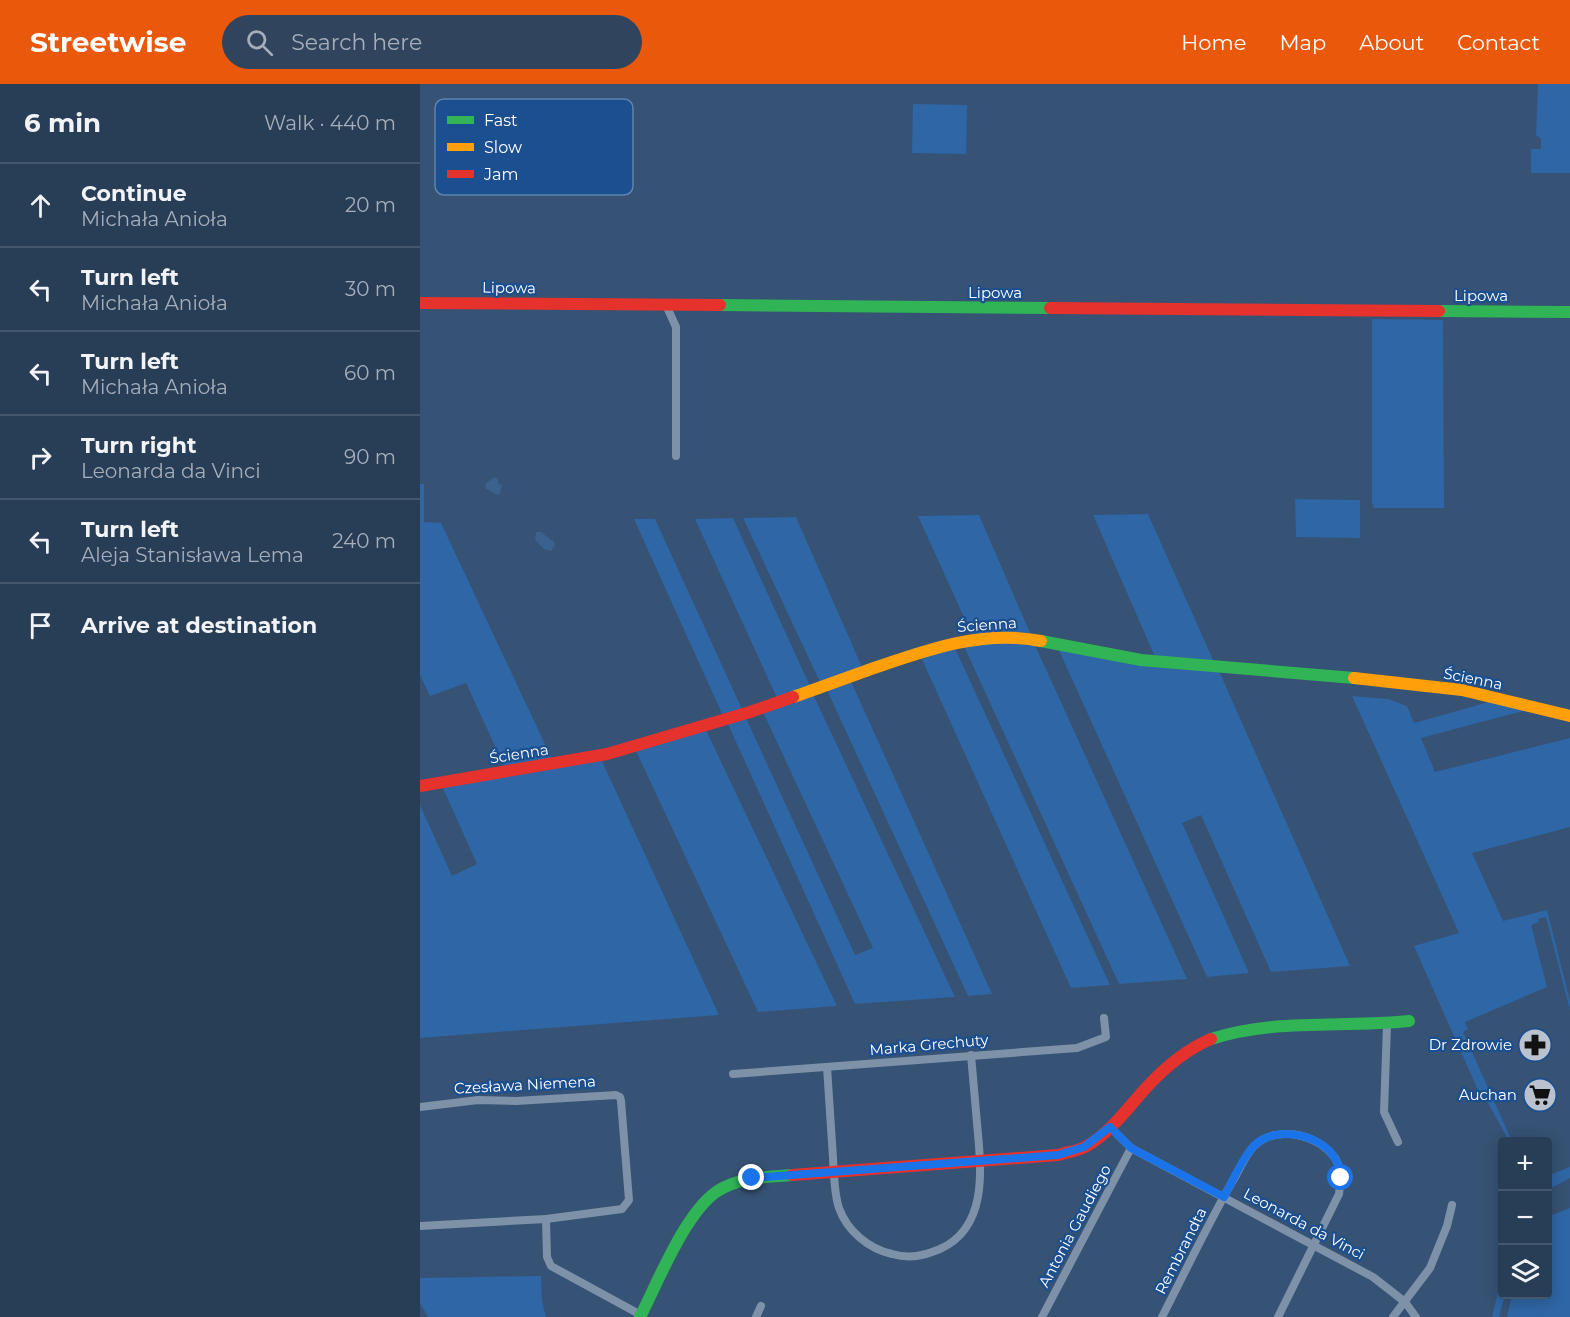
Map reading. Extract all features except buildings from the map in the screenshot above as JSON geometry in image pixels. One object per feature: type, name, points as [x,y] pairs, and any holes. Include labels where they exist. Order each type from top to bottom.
[{"type":"street","name":"Lipowa","points":[[420,303],[1570,312]]},
{"type":"street","points":[[666,305],[676,327],[676,456]]},
{"type":"street","name":"Ścienna","points":[[420,786],[607,754],[672,737],[750,712],[934,647],[999,637],[1028,638],[1141,660],[1462,690],[1570,716]]},
{"type":"street","name":"Marka Grechuty","points":[[733,1074],[1077,1047],[1106,1036],[1104,1017]]},
{"type":"street","points":[[546,1218],[546,1257],[551,1266],[641,1316],[687,1227],[701,1205],[717,1192],[752,1178],[834,1170],[1058,1155],[1084,1147],[1110,1127],[1146,1085],[1181,1056],[1216,1038],[1251,1027],[1297,1024],[1387,1025],[1409,1022]]},
{"type":"street","points":[[1387,1025],[1384,1112],[1398,1142]]},
{"type":"street","points":[[827,1067],[838,1207],[845,1220],[870,1246],[884,1252],[914,1257],[948,1245],[963,1233],[977,1204],[981,1187],[981,1161],[971,1055]]},
{"type":"street","name":"Czesława Niemena","points":[[420,1107],[478,1100],[516,1101],[610,1094],[620,1097],[629,1200],[622,1209],[546,1218],[420,1226]]},
{"type":"street","name":"Leonarda da Vinci","points":[[1110,1127],[1131,1148],[1374,1277],[1405,1302],[1416,1317]]},
{"type":"street","points":[[1224,1197],[1251,1148],[1263,1138],[1295,1133],[1326,1149],[1336,1160],[1341,1178],[1339,1194],[1278,1317]]},
{"type":"street","name":"Antonia Gaudiego","points":[[1042,1317],[1131,1148]]},
{"type":"street","name":"Rembrandta","points":[[1162,1317],[1224,1197]]},
{"type":"street","points":[[1393,1317],[1430,1268],[1447,1226],[1452,1205]]},
{"type":"street","points":[[756,1317],[761,1306]]},
{"type":"shaded area","points":[[1538,84],[1570,84],[1570,173],[1531,173],[1531,149],[1541,149],[1541,139],[1536,135]]},
{"type":"shaded area","points":[[913,104],[967,105],[966,154],[912,153]]},
{"type":"shaded area","points":[[1372,319],[1443,320],[1444,508],[1374,508],[1372,502]]},
{"type":"shaded area","points":[[495,477],[502,486],[497,495],[485,488],[486,483]]},
{"type":"shaded area","points":[[420,484],[424,484],[424,522],[441,523],[552,759],[505,768],[466,683],[430,696],[420,675]]},
{"type":"shaded area","points":[[1295,499],[1360,500],[1360,538],[1296,537]]},
{"type":"shaded area","points":[[1148,514],[1214,662],[1155,657],[1093,515]]},
{"type":"shaded area","points":[[979,515],[1031,635],[972,635],[918,516]]},
{"type":"shaded area","points":[[796,517],[862,667],[820,682],[743,518]]},
{"type":"shaded area","points":[[733,518],[810,686],[777,698],[695,519]]},
{"type":"shaded area","points":[[634,519],[655,519],[742,709],[723,716]]},
{"type":"shaded area","points":[[536,532],[541,532],[554,542],[555,546],[551,551],[544,549],[535,540]]},
{"type":"shaded area","points":[[993,641],[1034,643],[1187,979],[1119,984],[963,644]]},
{"type":"shaded area","points":[[954,646],[1110,985],[1071,988],[920,655]]},
{"type":"shaded area","points":[[1057,646],[1219,671],[1350,966],[1271,972],[1201,815],[1182,823],[1249,973],[1207,977]]},
{"type":"shaded area","points":[[850,679],[992,994],[968,996],[826,688]]},
{"type":"shaded area","points":[[812,692],[955,997],[855,1004],[727,722],[745,716],[855,955],[873,948],[762,710]]},
{"type":"shaded area","points":[[1352,696],[1388,699],[1407,706],[1414,723],[1489,702],[1527,710],[1421,738],[1435,772],[1570,738],[1570,827],[1472,853],[1503,921],[1547,910],[1570,1001],[1570,1010],[1546,917],[1538,919],[1539,922],[1531,925],[1547,987],[1465,1022],[1468,1029],[1463,1032],[1510,1137],[1507,1137],[1484,1096],[1481,1097],[1414,946],[1459,933]]},
{"type":"shaded area","points":[[706,730],[837,1006],[758,1012],[636,751]]},
{"type":"shaded area","points":[[601,759],[719,1015],[420,1038],[420,805],[452,876],[477,864],[442,786]]},
{"type":"shaded area","points":[[1570,1167],[1570,1178],[1552,1188],[1552,1174]]},
{"type":"shaded area","points":[[1570,1208],[1570,1317],[1507,1317],[1511,1299],[1552,1299],[1552,1215]]},
{"type":"shaded area","points":[[541,1276],[542,1301],[546,1317],[428,1317],[420,1303],[420,1278]]},
{"type":"shaded area","points":[[1498,1292],[1498,1299],[1504,1299],[1499,1317],[1492,1317]]},
{"type":"traffic: fast","points":[[720,305],[1050,308]]},
{"type":"traffic: fast","points":[[1439,311],[1570,312]]},
{"type":"traffic: fast","points":[[1041,641],[1141,660],[1354,678]]},
{"type":"traffic: fast","points":[[1211,1039],[1260,1028],[1409,1021]]},
{"type":"traffic: fast","points":[[640,1317],[683,1232],[704,1203],[716,1192],[734,1183],[792,1175]]},
{"type":"traffic: slow","points":[[793,697],[939,647],[979,639],[1020,638],[1041,641]]},
{"type":"traffic: slow","points":[[1354,678],[1462,690],[1570,716]]},
{"type":"traffic: jam","points":[[420,303],[720,305]]},
{"type":"traffic: jam","points":[[1050,308],[1439,311]]},
{"type":"traffic: jam","points":[[420,786],[607,754],[793,697]]},
{"type":"traffic: jam","points":[[792,1175],[1058,1155],[1079,1150],[1094,1142],[1110,1128],[1167,1067],[1192,1048],[1211,1039]]},
{"type":"place","name":"Dr Zdrowie","points":[[1535,1045]]},
{"type":"place","name":"Auchan","points":[[1540,1095]]},
{"type":"route","points":[[752,1178],[834,1170],[1058,1155],[1084,1147],[1110,1127],[1131,1148],[1224,1197],[1251,1148],[1263,1138],[1277,1134],[1295,1133],[1326,1149],[1336,1160],[1341,1178]]}]
